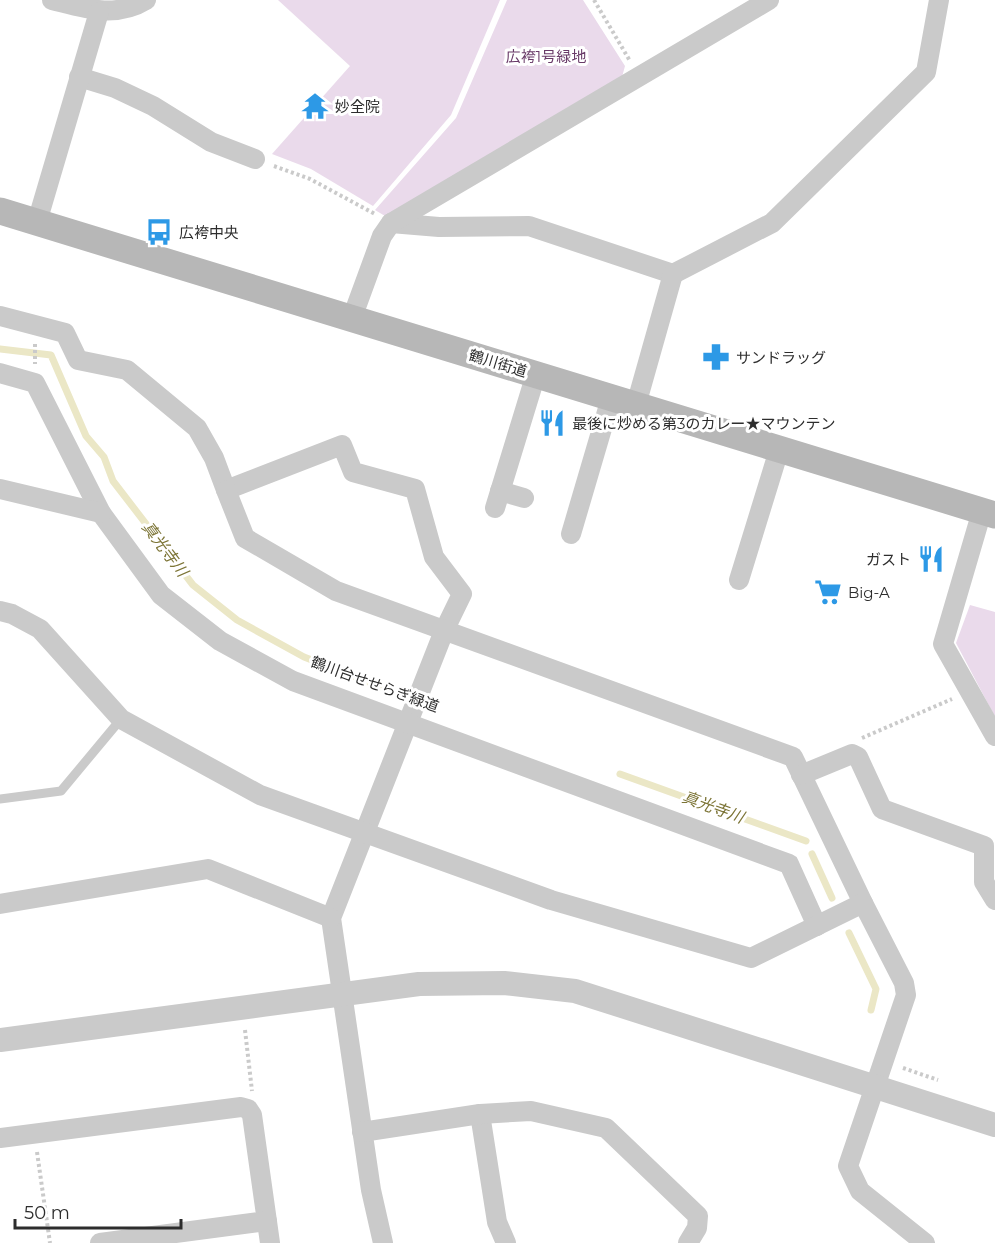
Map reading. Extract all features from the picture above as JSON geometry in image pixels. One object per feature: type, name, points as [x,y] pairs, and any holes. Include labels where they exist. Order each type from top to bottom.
[{"type":"main road","name":"鶴川街道","points":[[0,211],[989,513]]},
{"type":"street","points":[[52,0],[99,12],[121,10],[146,0]]},
{"type":"street","points":[[352,318],[382,236],[391,224],[769,0]]},
{"type":"street","points":[[571,534],[673,274],[772,223],[926,72],[939,0]]},
{"type":"street","points":[[37,222],[99,12]]},
{"type":"street","points":[[80,77],[115,88],[153,106],[211,142],[255,159]]},
{"type":"street","points":[[391,224],[440,227],[528,226],[673,274]]},
{"type":"street","points":[[0,316],[65,333],[78,360],[127,370],[197,428],[214,458],[245,538],[336,591],[793,757],[904,983],[906,995],[848,1166],[860,1191],[925,1243]]},
{"type":"street","points":[[0,373],[35,382],[101,513],[161,596],[220,641],[293,681],[789,864],[817,926]]},
{"type":"street","points":[[524,498],[498,500],[536,374]]},
{"type":"street","points":[[226,490],[342,445],[353,472],[415,489],[435,558],[462,594],[444,632],[331,918],[371,1190],[383,1243]]},
{"type":"street","points":[[739,580],[779,450]]},
{"type":"street","points":[[0,489],[101,513]]},
{"type":"street","points":[[989,513],[943,644],[995,736]]},
{"type":"street","points":[[0,611],[40,629],[121,719],[260,795],[364,835],[551,900],[752,958],[863,903]]},
{"type":"street","points":[[801,775],[852,754],[858,757],[882,809],[984,846],[984,882],[995,900]]},
{"type":"street","points":[[0,904],[208,869],[331,918]]},
{"type":"street","points":[[0,1040],[419,984],[504,983],[575,991],[995,1125]]},
{"type":"street","points":[[0,1138],[241,1107],[248,1109],[252,1115],[270,1243]]},
{"type":"street","points":[[362,1132],[480,1114],[531,1110],[606,1128],[698,1216],[697,1228],[688,1243]]},
{"type":"street","points":[[480,1114],[497,1222],[506,1243]]},
{"type":"street","points":[[100,1243],[267,1221]]},
{"type":"lane","points":[[0,799],[61,791],[121,719]]},
{"type":"path","points":[[594,0],[624,52]]},
{"type":"path","points":[[255,159],[310,179],[391,224]]},
{"type":"path","points":[[34,343],[35,365],[41,367]]},
{"type":"path","points":[[852,754],[855,741],[969,692]]},
{"type":"path","points":[[245,1030],[252,1092]]},
{"type":"path","points":[[35,1133],[50,1243]]},
{"type":"green space","points":[[278,0],[500,0],[451,115],[373,206],[311,169],[272,154],[350,66]]},
{"type":"green space","name":"広袴1号緑地","points":[[507,0],[583,0],[625,66],[622,77],[385,216],[375,210],[456,118]]},
{"type":"green space","points":[[970,605],[995,612],[995,717],[956,643]]},
{"type":"waterway","name":"真光寺川","points":[[0,349],[51,355],[86,436],[104,457],[113,481],[193,585],[237,620],[304,657],[397,693]]},
{"type":"waterway","name":"真光寺川","points":[[620,774],[806,841]]},
{"type":"waterway","name":"真光寺川","points":[[812,854],[832,898]]},
{"type":"waterway","name":"真光寺川","points":[[849,933],[876,989],[871,1010]]},
{"type":"place","name":"妙全院","points":[[315,106]]},
{"type":"place","name":"広袴中央","points":[[159,232]]},
{"type":"place","name":"サンドラッグ","points":[[716,357]]},
{"type":"place","name":"最後に炒める第3のカレー★マウンテン","points":[[552,423]]},
{"type":"place","name":"ガスト","points":[[931,559]]},
{"type":"place","name":"Big-A","points":[[828,592]]}]
